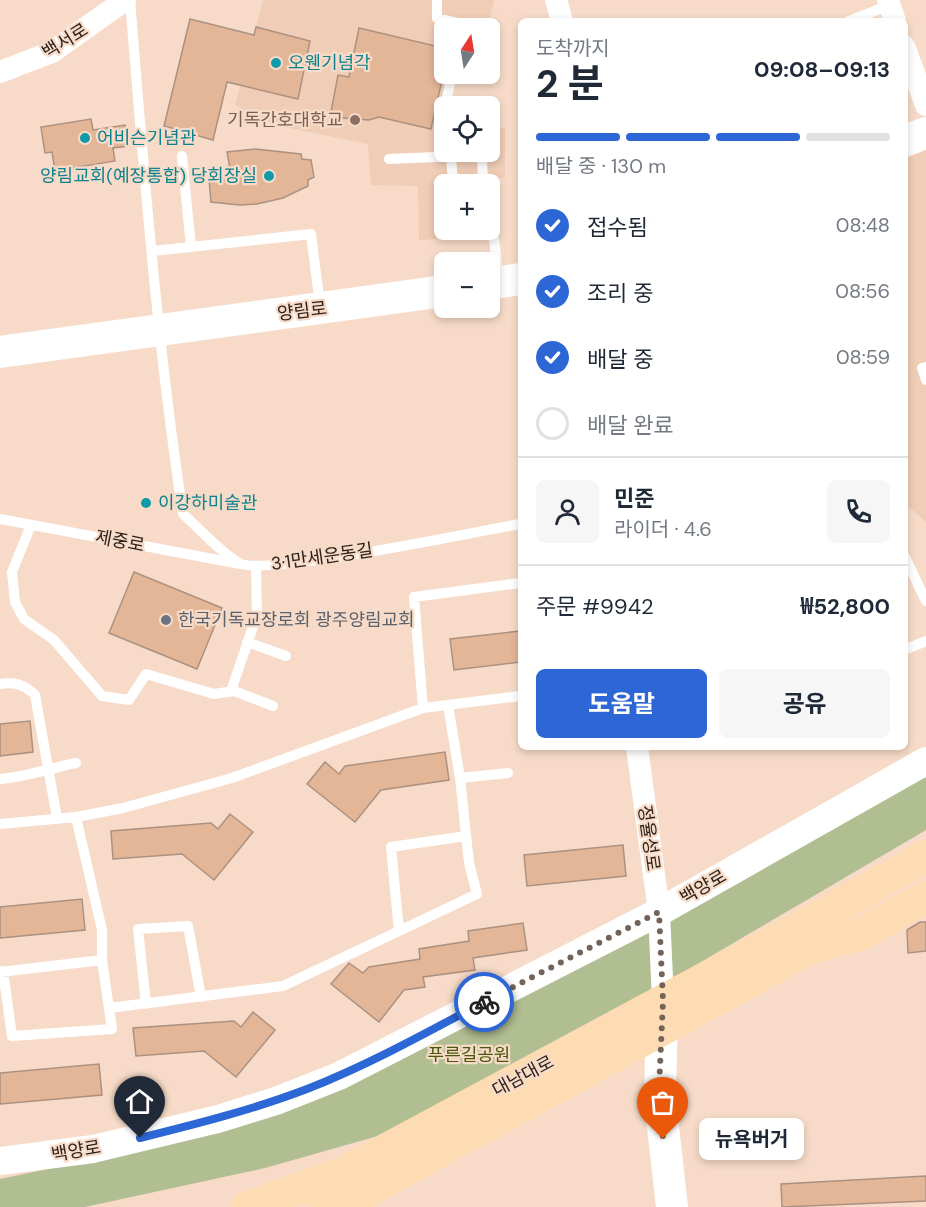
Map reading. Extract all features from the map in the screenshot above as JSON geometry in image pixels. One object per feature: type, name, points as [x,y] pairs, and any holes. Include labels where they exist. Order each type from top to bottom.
[{"type":"main road","points":[[908,140],[926,133]]},
{"type":"main road","name":"양림로","points":[[0,352],[434,292]]},
{"type":"main road","name":"대남대로","points":[[799,941],[837,889],[926,836]]},
{"type":"main road","name":"대남대로","points":[[799,941],[926,856]]},
{"type":"main road","name":"대남대로","points":[[248,1207],[344,1196],[662,1016],[799,941],[926,877]]},
{"type":"main road","name":"대남대로","points":[[799,941],[863,933],[926,897]]},
{"type":"main road","points":[[662,1016],[660,1100],[672,1207]]},
{"type":"street","name":"백서로","points":[[0,72],[52,52],[125,0]]},
{"type":"street","points":[[908,57],[926,105]]},
{"type":"street","name":"정율성로","points":[[637,750],[659,912],[662,1016]]},
{"type":"street","name":"백양로","points":[[0,1161],[93,1149],[218,1119],[307,1089],[389,1052],[659,912],[926,761]]},
{"type":"lane","points":[[130,0],[143,160],[170,427],[183,514],[240,564]]},
{"type":"lane","points":[[437,0],[437,18]]},
{"type":"lane","points":[[860,18],[891,9]]},
{"type":"lane","points":[[182,156],[191,247]]},
{"type":"lane","points":[[389,159],[434,156]]},
{"type":"lane","points":[[153,251],[311,234],[321,309]]},
{"type":"lane","points":[[495,240],[503,282]]},
{"type":"lane","points":[[926,367],[922,368],[926,380]]},
{"type":"lane","name":"제중로","points":[[0,519],[240,564]]},
{"type":"lane","name":"3·1만세운동길","points":[[240,564],[256,566],[308,562],[518,524]]},
{"type":"lane","points":[[31,525],[12,572],[15,602],[24,619],[54,640],[102,696],[129,700],[146,674],[214,694],[231,691],[273,705]]},
{"type":"lane","points":[[908,563],[926,601]]},
{"type":"lane","points":[[231,691],[257,615],[256,566]]},
{"type":"lane","points":[[423,708],[414,597],[518,583]]},
{"type":"lane","points":[[908,648],[926,641]]},
{"type":"lane","points":[[248,642],[286,656]]},
{"type":"lane","points":[[0,684],[27,687],[35,695],[57,818]]},
{"type":"lane","points":[[0,824],[76,818],[123,808],[232,778],[423,708],[518,696]]},
{"type":"lane","points":[[109,1008],[283,986],[477,894],[469,863],[460,777],[448,705]]},
{"type":"lane","points":[[0,779],[27,777],[48,768],[76,763]]},
{"type":"lane","points":[[460,777],[508,773]]},
{"type":"lane","points":[[76,818],[102,930],[102,960],[112,1029],[12,1036],[1,971],[102,960]]},
{"type":"lane","points":[[399,932],[391,847],[466,836]]},
{"type":"lane","points":[[146,1004],[138,929],[188,926],[201,997]]},
{"type":"shaded area","name":"기독간호대학교","points":[[263,0],[494,0],[490,18],[434,18],[434,84],[452,84],[447,96],[434,96],[434,162],[500,162],[500,128],[505,128],[505,178],[500,179],[500,174],[434,174],[434,239],[419,240],[418,186],[371,185],[368,144],[275,125],[235,105]]},
{"type":"shaded area","points":[[926,150],[926,522],[908,506],[908,158]]},
{"type":"green space","name":"푸른길공원","points":[[926,763],[926,830],[650,992],[385,1134],[265,1168],[85,1207],[0,1207],[0,1179],[182,1141]]},
{"type":"building","points":[[190,19],[254,35],[256,27],[310,41],[298,99],[227,82],[213,140],[164,126]]},
{"type":"building","points":[[359,28],[434,46],[434,84],[441,84],[438,96],[434,96],[431,129],[379,117],[369,120],[330,117],[338,75],[349,77]]},
{"type":"building","name":"어비슨기념관","points":[[91,119],[93,130],[125,125],[128,146],[113,148],[115,161],[55,171],[52,152],[45,153],[41,127]]},
{"type":"building","name":"양림교회(예장통합) 당회장실","points":[[255,149],[301,154],[302,159],[311,160],[314,177],[308,180],[308,186],[283,198],[240,205],[211,202],[209,179],[231,174],[227,152]]},
{"type":"building","name":"한국기독교장로회 광주양림교회","points":[[134,572],[222,608],[197,669],[109,633]]},
{"type":"building","points":[[518,631],[518,662],[454,670],[450,639]]},
{"type":"building","points":[[30,721],[33,752],[0,756],[0,724]]},
{"type":"building","points":[[445,752],[449,780],[381,790],[355,822],[307,784],[325,762],[339,774],[345,766]]},
{"type":"building","points":[[230,814],[253,832],[214,880],[182,854],[113,859],[111,831],[211,823],[218,829]]},
{"type":"building","points":[[623,845],[626,876],[527,886],[524,855]]},
{"type":"building","points":[[82,899],[85,930],[0,938],[0,907]]},
{"type":"building","points":[[920,922],[926,922],[926,951],[908,953],[907,930]]},
{"type":"building","points":[[523,923],[527,950],[473,958],[475,970],[423,977],[425,987],[404,990],[379,1022],[331,984],[349,963],[363,973],[369,967],[420,959],[419,949],[469,941],[468,931]]},
{"type":"building","points":[[253,1012],[275,1030],[236,1077],[204,1051],[136,1056],[133,1028],[234,1021],[241,1027]]},
{"type":"building","points":[[99,1064],[102,1095],[0,1104],[0,1073]]},
{"type":"building","points":[[926,1176],[926,1201],[782,1207],[781,1184]]},
{"type":"way so far","points":[[484,1002],[659,912],[663,1001],[659,1088],[663,1139]]},
{"type":"place","name":"오웬기념각","points":[[276,63]]},
{"type":"place","name":"기독간호대학교","points":[[355,120]]},
{"type":"place","name":"어비슨기념관","points":[[85,138]]},
{"type":"place","name":"양림교회(예장통합) 당회장실","points":[[269,176]]},
{"type":"place","name":"이강하미술관","points":[[146,503]]},
{"type":"place","name":"한국기독교장로회 광주양림교회","points":[[166,620]]},
{"type":"place","name":"뉴욕버거","points":[[663,1139]]},
{"type":"route","points":[[140,1138],[218,1119],[307,1089],[389,1052],[484,1002]]}]
